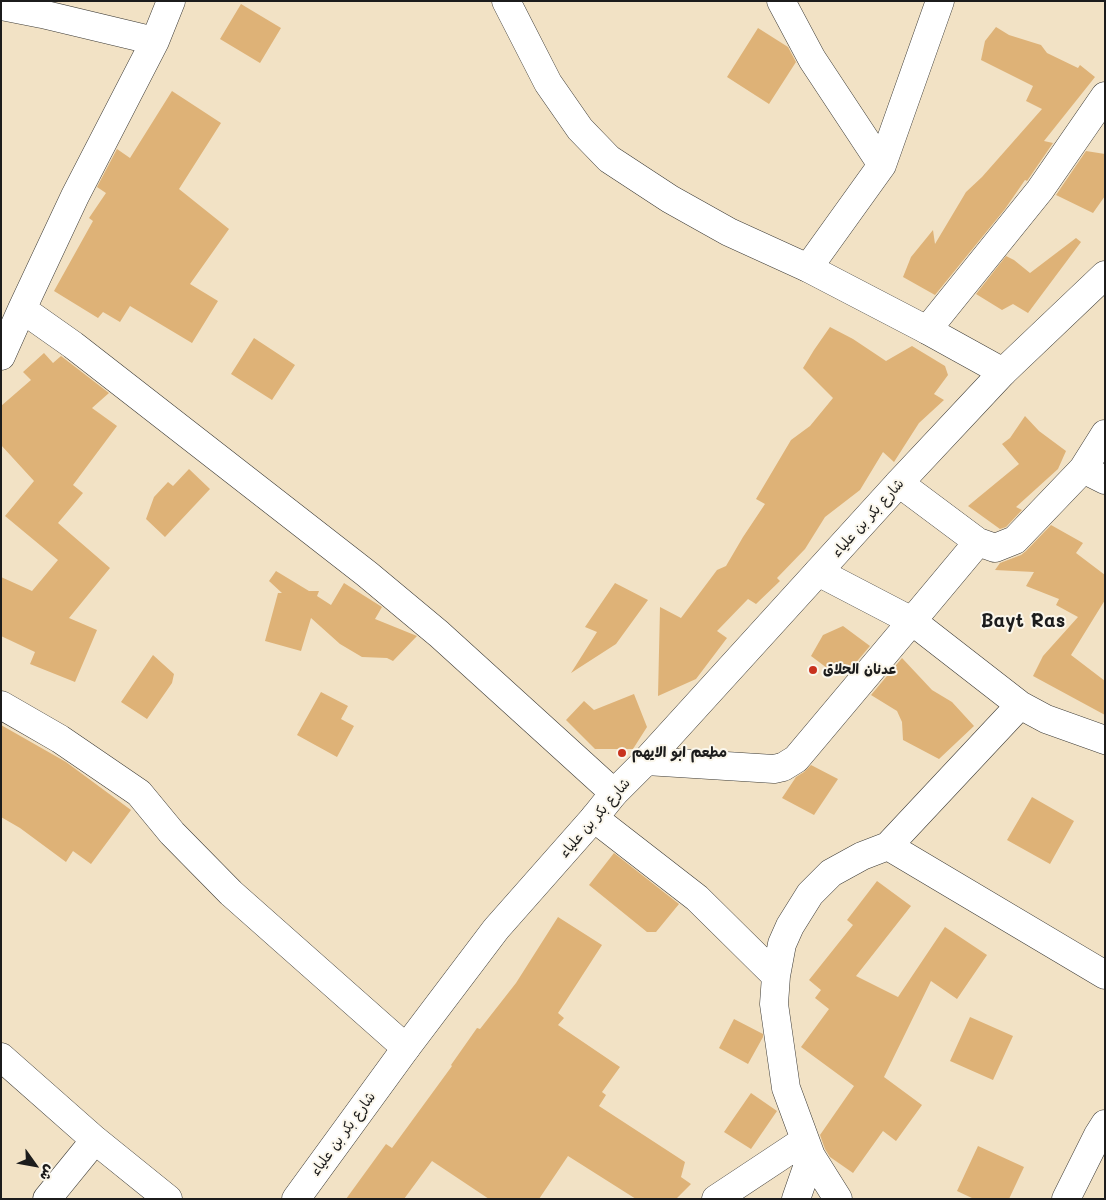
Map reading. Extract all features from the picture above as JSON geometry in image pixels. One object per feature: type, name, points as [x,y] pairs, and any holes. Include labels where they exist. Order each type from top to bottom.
[{"type":"street","points":[[1,356],[75,196],[155,41],[171,1]]},
{"type":"street","points":[[506,1],[548,83],[580,128],[609,159],[670,199],[729,232],[808,268],[1003,372]]},
{"type":"street","points":[[781,1],[812,59],[882,165]]},
{"type":"street","points":[[808,268],[882,165],[940,1]]},
{"type":"street","points":[[1,6],[155,41]]},
{"type":"street","points":[[927,330],[1040,190],[1105,96]]},
{"type":"street","name":"شارع بكر بن علياء","points":[[296,1199],[406,1048],[496,930],[614,793],[646,761],[899,483],[1003,372],[1105,275]]},
{"type":"street","points":[[22,309],[73,345],[368,574],[439,634],[614,793]]},
{"type":"street","points":[[899,483],[978,542],[995,548],[1015,540],[1094,474],[1105,434]]},
{"type":"street","points":[[646,761],[774,769],[783,767],[796,759],[978,542]]},
{"type":"street","points":[[818,572],[912,622],[1020,705],[1046,719],[1105,740]]},
{"type":"street","points":[[1,705],[60,739],[139,793],[172,832],[231,893],[406,1048]]},
{"type":"street","points":[[838,1199],[808,1148],[786,1088],[774,1004],[776,976],[782,944],[790,926],[810,894],[831,873],[862,856],[888,846],[1020,705]]},
{"type":"street","points":[[594,818],[697,898],[776,976]]},
{"type":"street","points":[[888,846],[1105,975]]},
{"type":"street","points":[[1,1057],[95,1140],[168,1199]]},
{"type":"street","points":[[1066,1199],[1105,1124]]},
{"type":"street","points":[[47,1199],[95,1140]]},
{"type":"street","points":[[716,1199],[808,1148]]},
{"type":"street","points":[[796,1199],[808,1148]]},
{"type":"building","points":[[241,4],[281,28],[260,63],[220,39]]},
{"type":"building","points":[[996,27],[1009,35],[1041,45],[1047,53],[1078,68],[1080,65],[1095,77],[1044,141],[1053,143],[1027,181],[1025,180],[1005,209],[935,295],[903,277],[911,257],[933,230],[935,244],[966,192],[982,177],[1042,109],[1026,101],[1033,86],[981,60],[985,41]]},
{"type":"building","points":[[758,28],[788,47],[796,62],[769,104],[727,77]]},
{"type":"building","points":[[172,91],[221,123],[179,189],[229,229],[190,284],[218,301],[192,343],[130,306],[120,322],[103,312],[98,318],[54,291],[93,221],[89,218],[106,193],[97,187],[117,149],[130,158]]},
{"type":"building","points":[[1086,151],[1105,154],[1105,196],[1093,213],[1056,195]]},
{"type":"building","points":[[1076,238],[1081,242],[1028,313],[1013,304],[1002,310],[976,294],[1006,256],[1030,273]]},
{"type":"building","points":[[830,327],[853,339],[886,361],[912,346],[945,366],[948,375],[934,394],[944,400],[919,423],[894,462],[883,452],[860,490],[825,517],[805,549],[777,578],[780,581],[756,604],[748,599],[717,631],[727,638],[696,679],[658,696],[660,607],[681,618],[717,570],[726,566],[765,504],[756,499],[791,440],[810,426],[833,398],[803,368]]},
{"type":"building","points":[[254,338],[295,365],[272,400],[231,374]]},
{"type":"building","points":[[44,353],[53,363],[61,356],[109,393],[92,408],[117,426],[73,485],[83,493],[58,523],[110,568],[69,618],[97,630],[75,682],[30,664],[35,652],[1,636],[1,577],[32,591],[58,560],[5,516],[34,481],[1,445],[1,406],[31,380],[23,372]]},
{"type":"building","points":[[1025,416],[1039,431],[1066,451],[1058,469],[1016,507],[1022,510],[1006,527],[1000,529],[968,506],[1019,464],[1002,444],[1010,438]]},
{"type":"building","points":[[189,469],[210,489],[165,537],[146,519],[154,497],[168,482],[173,486]]},
{"type":"building","points":[[1051,525],[1083,543],[1076,553],[1105,575],[1105,600],[1071,655],[1105,681],[1105,715],[1033,676],[1043,656],[1078,617],[1056,605],[1059,599],[1026,586],[1034,572],[995,570],[1000,563],[1021,555],[1026,551]]},
{"type":"building","points":[[276,571],[309,591],[319,591],[317,596],[331,605],[344,583],[382,607],[375,619],[417,636],[393,661],[387,658],[362,657],[340,644],[311,618],[301,651],[265,641],[278,593],[282,593],[269,581]]},
{"type":"building","points":[[615,583],[648,600],[616,644],[571,673],[597,632],[585,627]]},
{"type":"building","points":[[843,626],[870,646],[853,666],[827,668],[811,656],[823,635]]},
{"type":"building","points":[[153,655],[174,674],[172,683],[147,719],[121,702]]},
{"type":"building","points":[[902,658],[932,690],[952,702],[974,726],[939,759],[903,740],[902,722],[897,711],[871,695]]},
{"type":"building","points":[[321,692],[348,706],[341,719],[354,726],[337,757],[297,735]]},
{"type":"building","points":[[634,694],[647,727],[633,749],[595,749],[566,720],[584,701],[594,710]]},
{"type":"building","points":[[1,725],[66,762],[131,810],[91,864],[73,851],[66,862],[20,828],[1,817]]},
{"type":"building","points":[[811,765],[838,779],[814,815],[782,798],[796,777]]},
{"type":"building","points":[[1032,797],[1074,821],[1050,864],[1007,840]]},
{"type":"building","points":[[614,853],[679,904],[656,932],[647,932],[589,885]]},
{"type":"building","points":[[877,881],[911,906],[856,976],[898,997],[945,927],[987,955],[957,999],[931,981],[884,1077],[922,1105],[896,1141],[883,1131],[853,1173],[830,1157],[820,1135],[854,1086],[801,1047],[829,1009],[815,998],[821,990],[809,980],[853,925],[847,920]]},
{"type":"building","points":[[558,917],[602,945],[558,1013],[564,1018],[558,1025],[620,1067],[602,1092],[606,1095],[599,1106],[685,1162],[681,1177],[691,1184],[676,1199],[636,1199],[568,1156],[539,1199],[489,1199],[432,1161],[404,1199],[346,1199],[386,1144],[392,1148],[452,1066],[477,1028],[480,1029],[516,983]]},
{"type":"building","points":[[970,1017],[1013,1036],[993,1080],[950,1061]]},
{"type":"building","points":[[734,1019],[763,1034],[748,1064],[719,1048]]},
{"type":"building","points":[[751,1093],[777,1111],[751,1149],[724,1132]]},
{"type":"building","points":[[978,1146],[1024,1167],[1009,1199],[974,1199],[957,1191]]},
{"type":"place","name":"عدنان الحلاق","points":[[813,670]]},
{"type":"place","name":"مطعم ابو الايهم","points":[[622,753]]},
{"type":"district","name":"Bayt Ras","points":[[1023,621]]}]
